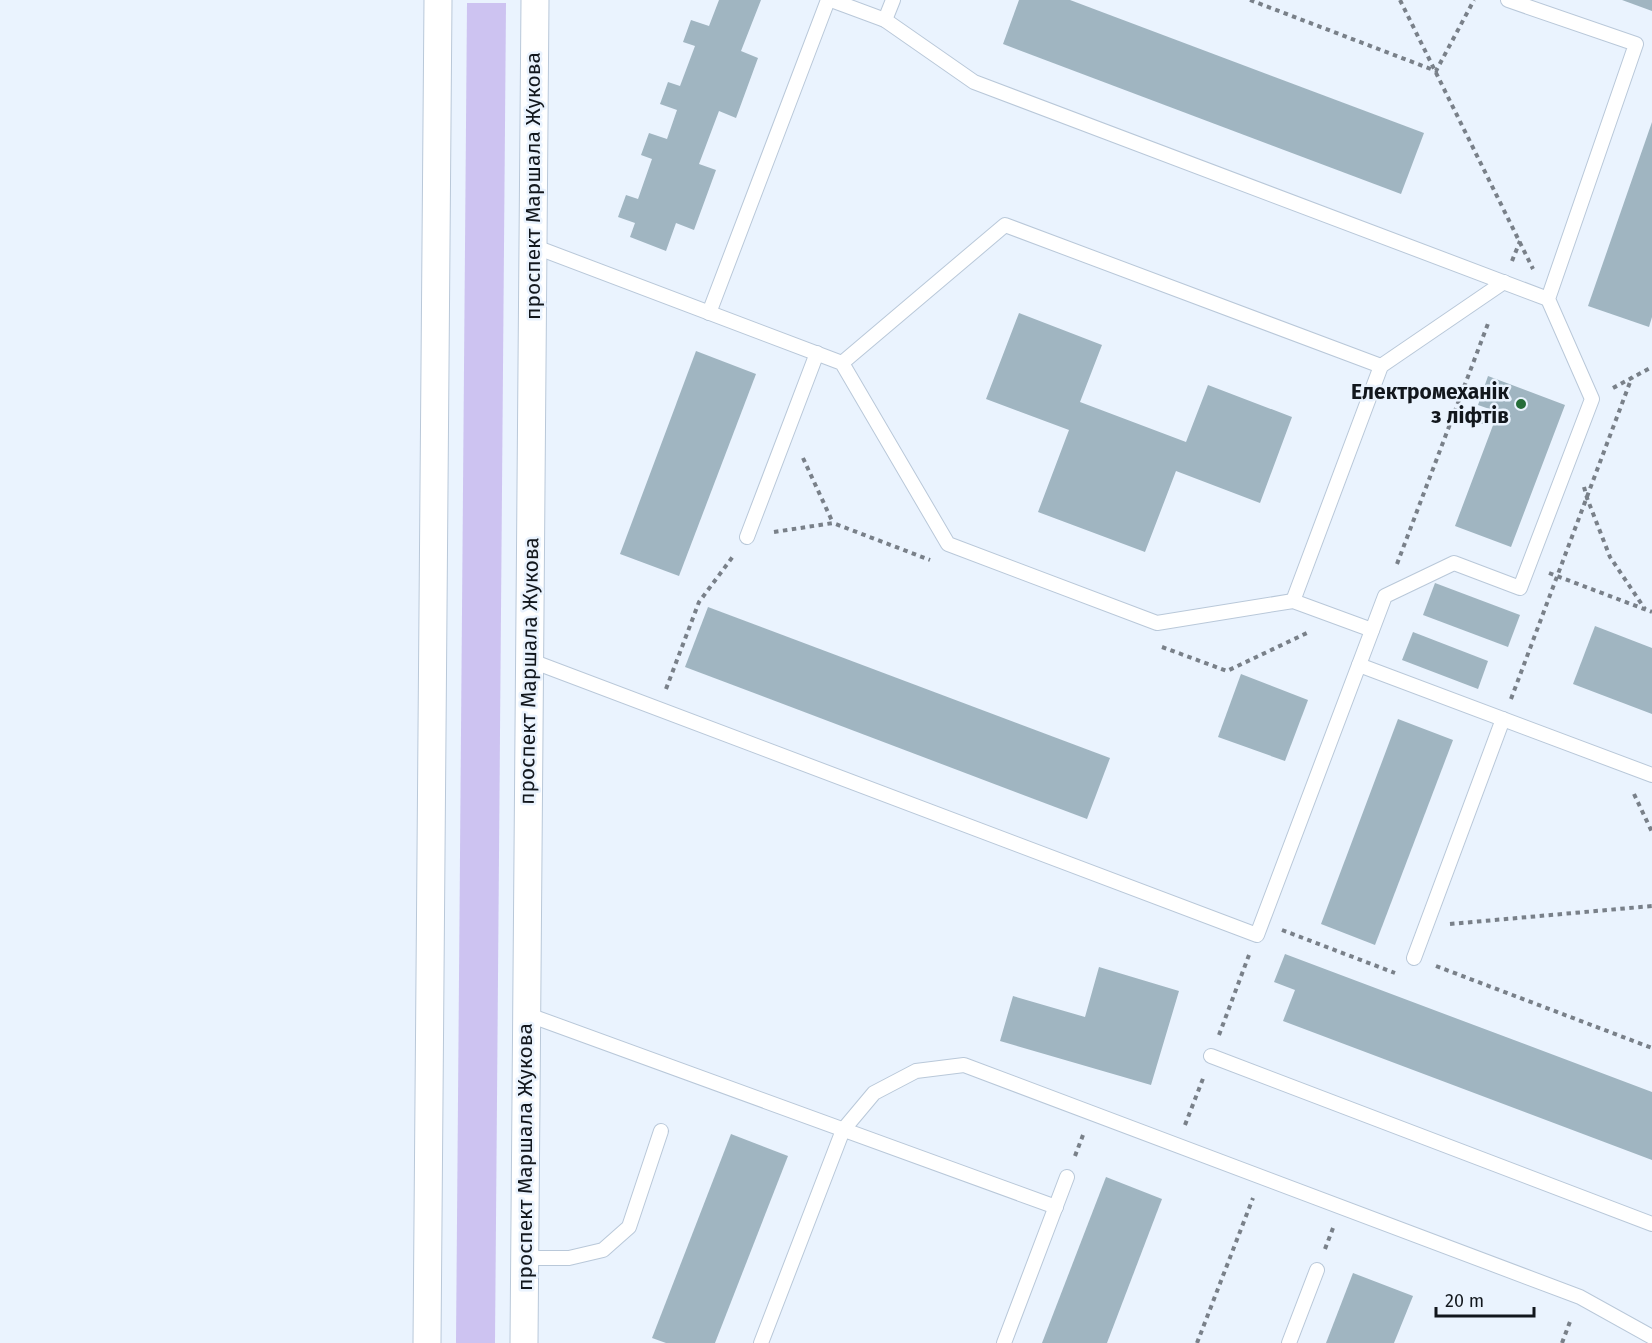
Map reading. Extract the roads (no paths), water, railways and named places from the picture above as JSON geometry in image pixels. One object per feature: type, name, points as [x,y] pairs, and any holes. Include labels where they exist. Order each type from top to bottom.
[{"type":"street","points":[[427,1343],[438,0]]},
{"type":"street","name":"проспект Маршала Жукова","points":[[524,1343],[535,0]]},
{"type":"lane","points":[[709,313],[830,0],[885,20],[974,82],[1548,299]]},
{"type":"lane","points":[[885,20],[893,0]]},
{"type":"lane","points":[[529,660],[1257,935],[1385,596],[1454,563],[1520,588],[1592,399],[1548,299],[1636,44],[1508,0]]},
{"type":"lane","points":[[842,363],[1005,225],[1381,366]]},
{"type":"lane","points":[[533,246],[842,363],[948,544],[1157,623],[1293,601],[1372,630]]},
{"type":"lane","points":[[1293,601],[1381,366],[1504,282]]},
{"type":"lane","points":[[747,537],[817,353]]},
{"type":"lane","points":[[1359,665],[1652,776]]},
{"type":"lane","points":[[1413,957],[1503,719]]},
{"type":"lane","points":[[526,1014],[1056,1208]]},
{"type":"lane","points":[[1211,1056],[1652,1224]]},
{"type":"lane","points":[[761,1343],[843,1130],[874,1093],[916,1071],[964,1065],[1580,1297],[1652,1337]]},
{"type":"lane","points":[[524,1258],[569,1258],[603,1250],[629,1227],[661,1131]]},
{"type":"lane","points":[[1004,1343],[1067,1177]]},
{"type":"lane","points":[[1289,1343],[1317,1270]]},
{"type":"place","name":"Електромеханік з ліфтів","points":[[1521,404]]}]
